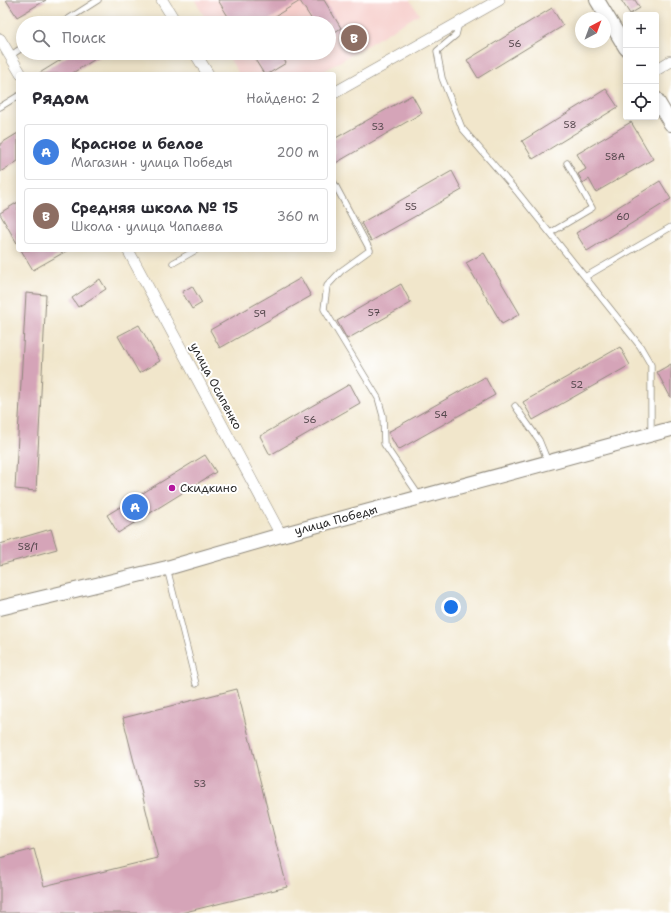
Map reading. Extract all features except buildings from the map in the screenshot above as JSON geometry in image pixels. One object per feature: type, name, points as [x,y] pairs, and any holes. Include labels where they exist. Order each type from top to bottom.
[{"type":"street","points":[[162,0],[172,16]]},
{"type":"street","points":[[336,92],[500,0]]},
{"type":"street","points":[[597,0],[623,43]]},
{"type":"street","points":[[0,39],[20,72]]},
{"type":"street","points":[[199,60],[207,72]]},
{"type":"street","points":[[659,68],[671,60]]},
{"type":"street","points":[[659,104],[671,124]]},
{"type":"street","name":"улица Осипенко","points":[[129,252],[281,535]]},
{"type":"street","name":"улица Победы","points":[[0,608],[166,568],[281,535],[671,429]]},
{"type":"lane","points":[[73,16],[98,0]]},
{"type":"lane","points":[[459,23],[456,35],[437,51],[442,78],[462,128],[518,193],[640,346],[651,365],[651,435]]},
{"type":"lane","points":[[10,56],[16,52]]},
{"type":"lane","points":[[0,107],[16,97]]},
{"type":"lane","points":[[550,233],[592,208],[567,163]]},
{"type":"lane","points":[[336,187],[370,250],[342,271],[327,286],[324,309],[378,398],[384,416],[384,444],[420,497]]},
{"type":"lane","points":[[585,277],[671,227]]},
{"type":"lane","points":[[173,263],[192,252]]},
{"type":"lane","points":[[515,406],[539,440],[548,462]]},
{"type":"lane","points":[[166,568],[196,684]]},
{"type":"shaded area","points":[[195,0],[410,0],[419,14],[322,72],[238,72],[230,60],[336,60],[336,16],[204,16]]},
{"type":"place","name":"Средняя школа № 15","points":[[354,38]]},
{"type":"place","name":"Скидкино","points":[[172,488]]},
{"type":"place","name":"Красное и белое","points":[[135,507]]}]
